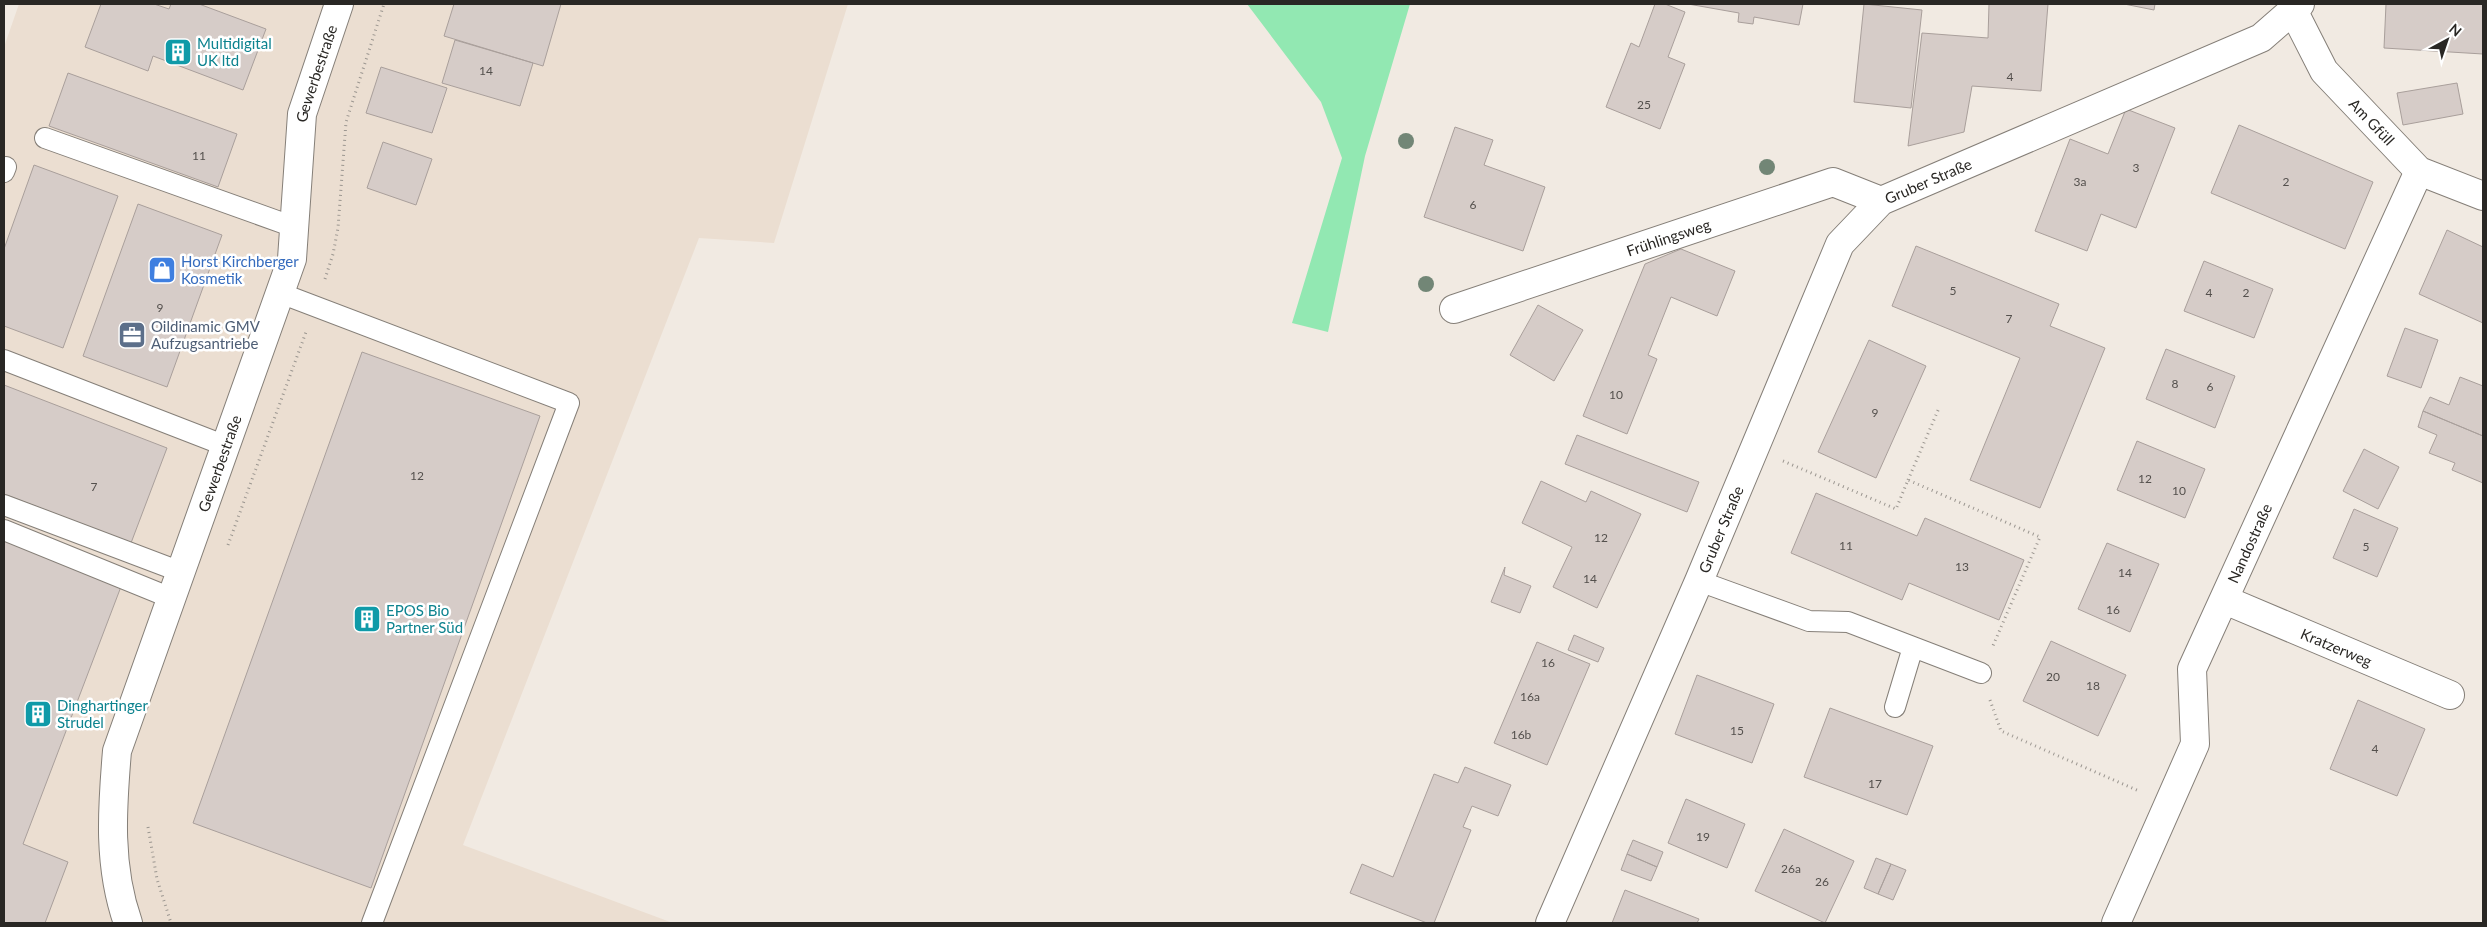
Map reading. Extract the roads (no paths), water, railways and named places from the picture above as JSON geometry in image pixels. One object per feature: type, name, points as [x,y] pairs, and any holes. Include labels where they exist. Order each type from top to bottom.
[{"type":"street","name":"Gewerbestraße","points":[[128,923],[120,902],[111,826],[117,750],[292,259],[302,114],[340,4]]},
{"type":"street","name":"Am Gfüll","points":[[2297,8],[2324,71],[2419,171],[2483,196]]},
{"type":"street","name":"Gruber Straße","points":[[1550,923],[1699,581],[1840,244],[1882,201],[2261,38],[2297,8]]},
{"type":"street","name":"Nandostraße","points":[[2116,923],[2195,744],[2192,669],[2419,171]]},
{"type":"street","name":"Frühlingsweg","points":[[1454,309],[1833,182],[1882,201]]},
{"type":"street","name":"Kratzerweg","points":[[2225,600],[2450,695]]},
{"type":"lane","points":[[45,138],[294,227]]},
{"type":"lane","points":[[280,293],[570,403],[372,923]]},
{"type":"lane","points":[[4,360],[226,446]]},
{"type":"lane","points":[[4,505],[180,572]]},
{"type":"lane","points":[[4,530],[171,598]]},
{"type":"lane","name":"Gruber Straße","points":[[1699,581],[1809,621],[1848,622],[1981,673]]},
{"type":"lane","points":[[1895,707],[1913,647]]},
{"type":"place","name":"Multidigital UK ltd","points":[[178,52]]},
{"type":"place","name":"Horst Kirchberger Kosmetik","points":[[162,270]]},
{"type":"place","name":"Oildinamic GMV Aufzugsantriebe","points":[[132,335]]},
{"type":"place","name":"EPOS Bio Partner Süd","points":[[367,619]]},
{"type":"place","name":"Dinghartinger Strudel","points":[[38,714]]}]
